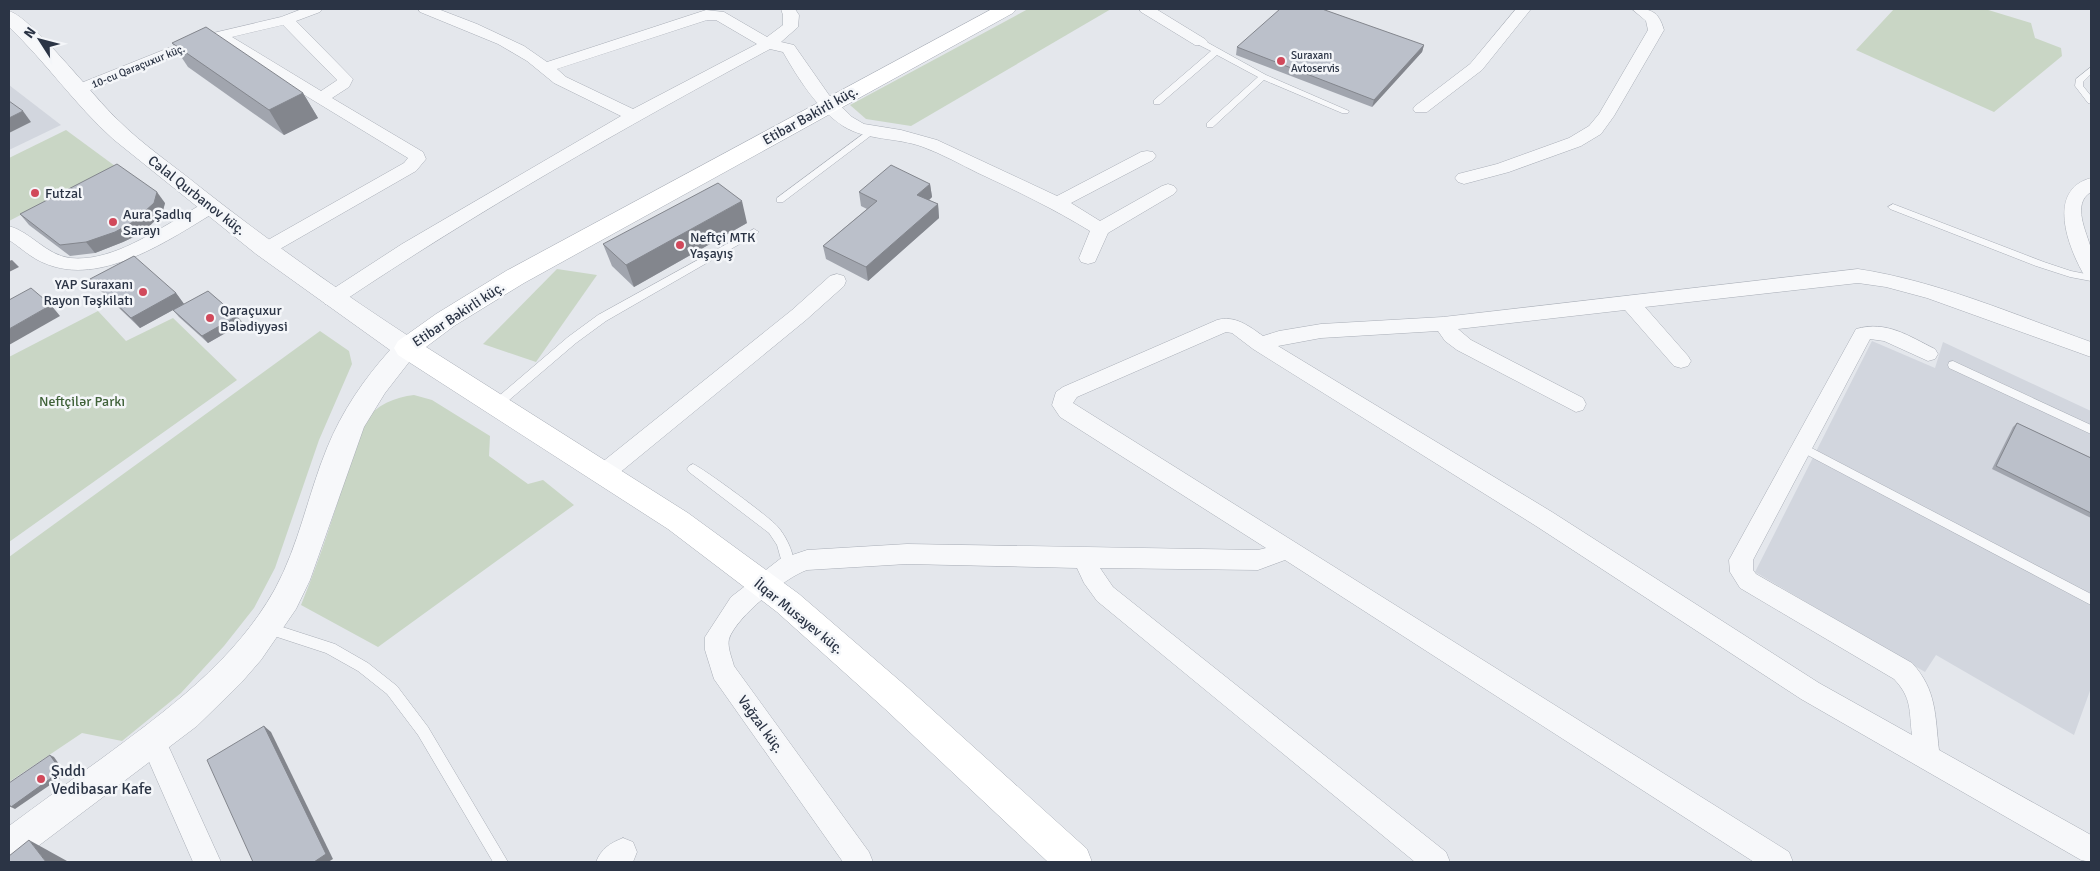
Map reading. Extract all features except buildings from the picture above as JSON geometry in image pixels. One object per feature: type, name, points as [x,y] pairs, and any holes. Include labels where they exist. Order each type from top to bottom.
[{"type":"main road","name":"Etibar Bəkirli küç.","points":[[406,348],[445,320],[515,277],[828,104],[1006,9]]},
{"type":"main road","name":"İlqar Musayev küç.","points":[[406,348],[498,404],[678,520],[788,603],[896,698],[1074,862]]},
{"type":"street","name":"10-cu Qaraçuxur küç.","points":[[77,90],[201,40],[286,20],[315,9]]},
{"type":"street","points":[[426,9],[512,46],[535,59],[560,80],[633,116]]},
{"type":"street","points":[[332,299],[409,248],[633,116],[768,44],[790,27],[791,16],[788,9]]},
{"type":"street","points":[[1146,9],[1200,42]]},
{"type":"street","points":[[1422,109],[1476,67],[1524,9]]},
{"type":"street","points":[[1464,178],[1503,168],[1575,142],[1594,130],[1606,116],[1656,30],[1653,19],[1638,9]]},
{"type":"street","points":[[544,68],[713,14],[732,22],[768,44],[789,48],[802,70],[828,104],[853,125],[870,132],[912,136],[1057,203],[1100,229]]},
{"type":"street","name":"Cəlal Qurbanov küç.","points":[[9,17],[35,40],[77,90],[114,129],[211,207],[332,299],[406,348]]},
{"type":"street","points":[[286,20],[345,79],[342,84],[322,97]]},
{"type":"street","points":[[219,36],[417,156],[417,160],[410,167],[266,249]]},
{"type":"street","points":[[1057,203],[1148,156]]},
{"type":"street","points":[[2091,184],[2076,195],[2073,205],[2074,228],[2091,270]]},
{"type":"street","points":[[1088,258],[1100,229],[1168,190]]},
{"type":"street","points":[[9,232],[52,259],[82,263],[104,261],[130,252],[211,207]]},
{"type":"street","points":[[1260,344],[1278,338],[1321,331],[1443,324],[1858,276],[1886,280],[1933,293],[2091,350]]},
{"type":"street","points":[[604,473],[799,315],[837,281]]},
{"type":"street","points":[[1629,302],[1682,361]]},
{"type":"street","points":[[1443,324],[1452,336],[1464,346],[1576,404]]},
{"type":"street","points":[[1779,862],[1542,714],[1287,548],[1068,411],[1062,405],[1063,398],[1070,392],[1224,325],[1237,328],[1535,514],[1810,691],[2091,850]]},
{"type":"street","points":[[1927,757],[1921,701],[1915,684],[1903,671],[1748,581],[1742,572],[1741,560],[1863,334],[1872,330],[1890,336],[1928,354]]},
{"type":"street","name":"Etibar Bəkirli küç.","points":[[9,847],[153,741],[197,706],[222,682],[267,628],[285,600],[297,575],[350,428],[366,398],[406,348]]},
{"type":"street","points":[[788,566],[807,560],[906,554],[1258,560],[1271,557],[1287,548]]},
{"type":"street","points":[[1084,557],[1092,576],[1105,594],[1436,862]]},
{"type":"street","name":"Vağzal küç.","points":[[788,566],[739,604],[718,637],[717,650],[723,671],[858,862]]},
{"type":"street","points":[[153,741],[207,862]]},
{"type":"lane","points":[[1200,42],[1263,77],[1345,111]]},
{"type":"lane","points":[[1156,102],[1215,52]]},
{"type":"lane","points":[[2091,70],[2079,80],[2079,86],[2091,102]]},
{"type":"lane","points":[[1210,125],[1263,77]]},
{"type":"lane","points":[[780,200],[870,132]]},
{"type":"lane","points":[[1893,208],[2040,264],[2070,274],[2091,278]]},
{"type":"lane","points":[[498,404],[572,340],[602,318],[754,232]]},
{"type":"lane","points":[[1952,365],[2091,430]]},
{"type":"lane","points":[[1802,448],[2091,600]]},
{"type":"lane","points":[[693,469],[773,529],[783,543],[788,566]]},
{"type":"lane","points":[[267,628],[330,648],[363,667],[392,690],[423,730],[501,862]]},
{"type":"shaded area","points":[[9,85],[61,125],[9,150]]},
{"type":"shaded area","points":[[1872,341],[1935,368],[1943,342],[2091,411],[2091,688],[2074,735],[1936,655],[1925,672],[1755,572]]},
{"type":"green space","points":[[1028,9],[1111,9],[911,126],[866,119],[850,105]]},
{"type":"green space","points":[[1894,9],[1985,9],[2031,23],[2035,38],[2061,48],[2062,56],[1994,112],[1856,50]]},
{"type":"green space","name":"Futzal","points":[[66,130],[115,166],[9,221],[9,158]]},
{"type":"green space","points":[[557,269],[597,275],[536,362],[483,344]]},
{"type":"green space","name":"Neftçilər Parkı","points":[[98,311],[126,341],[173,318],[237,380],[9,542],[9,357]]},
{"type":"green space","points":[[320,331],[349,351],[352,364],[319,440],[275,568],[254,608],[224,646],[181,693],[122,741],[82,733],[9,782],[9,557]]},
{"type":"green space","points":[[414,395],[432,400],[490,436],[489,456],[528,484],[543,480],[574,505],[378,647],[301,605],[325,540],[355,440],[360,430],[369,415],[380,406],[393,400]]},
{"type":"place","name":"Suraxanı Avtoservis","points":[[1281,61]]},
{"type":"place","name":"Futzal","points":[[35,193]]},
{"type":"place","name":"Aura Şadlıq Sarayı","points":[[113,222]]},
{"type":"place","name":"Neftçi MTK Yaşayış","points":[[680,245]]},
{"type":"place","name":"YAP Suraxanı Rayon Təşkilatı","points":[[143,292]]},
{"type":"place","name":"Qaraçuxur Bələdiyyəsi","points":[[210,318]]},
{"type":"place","name":"Şıddı Vedibasar Kafe","points":[[41,779]]}]
